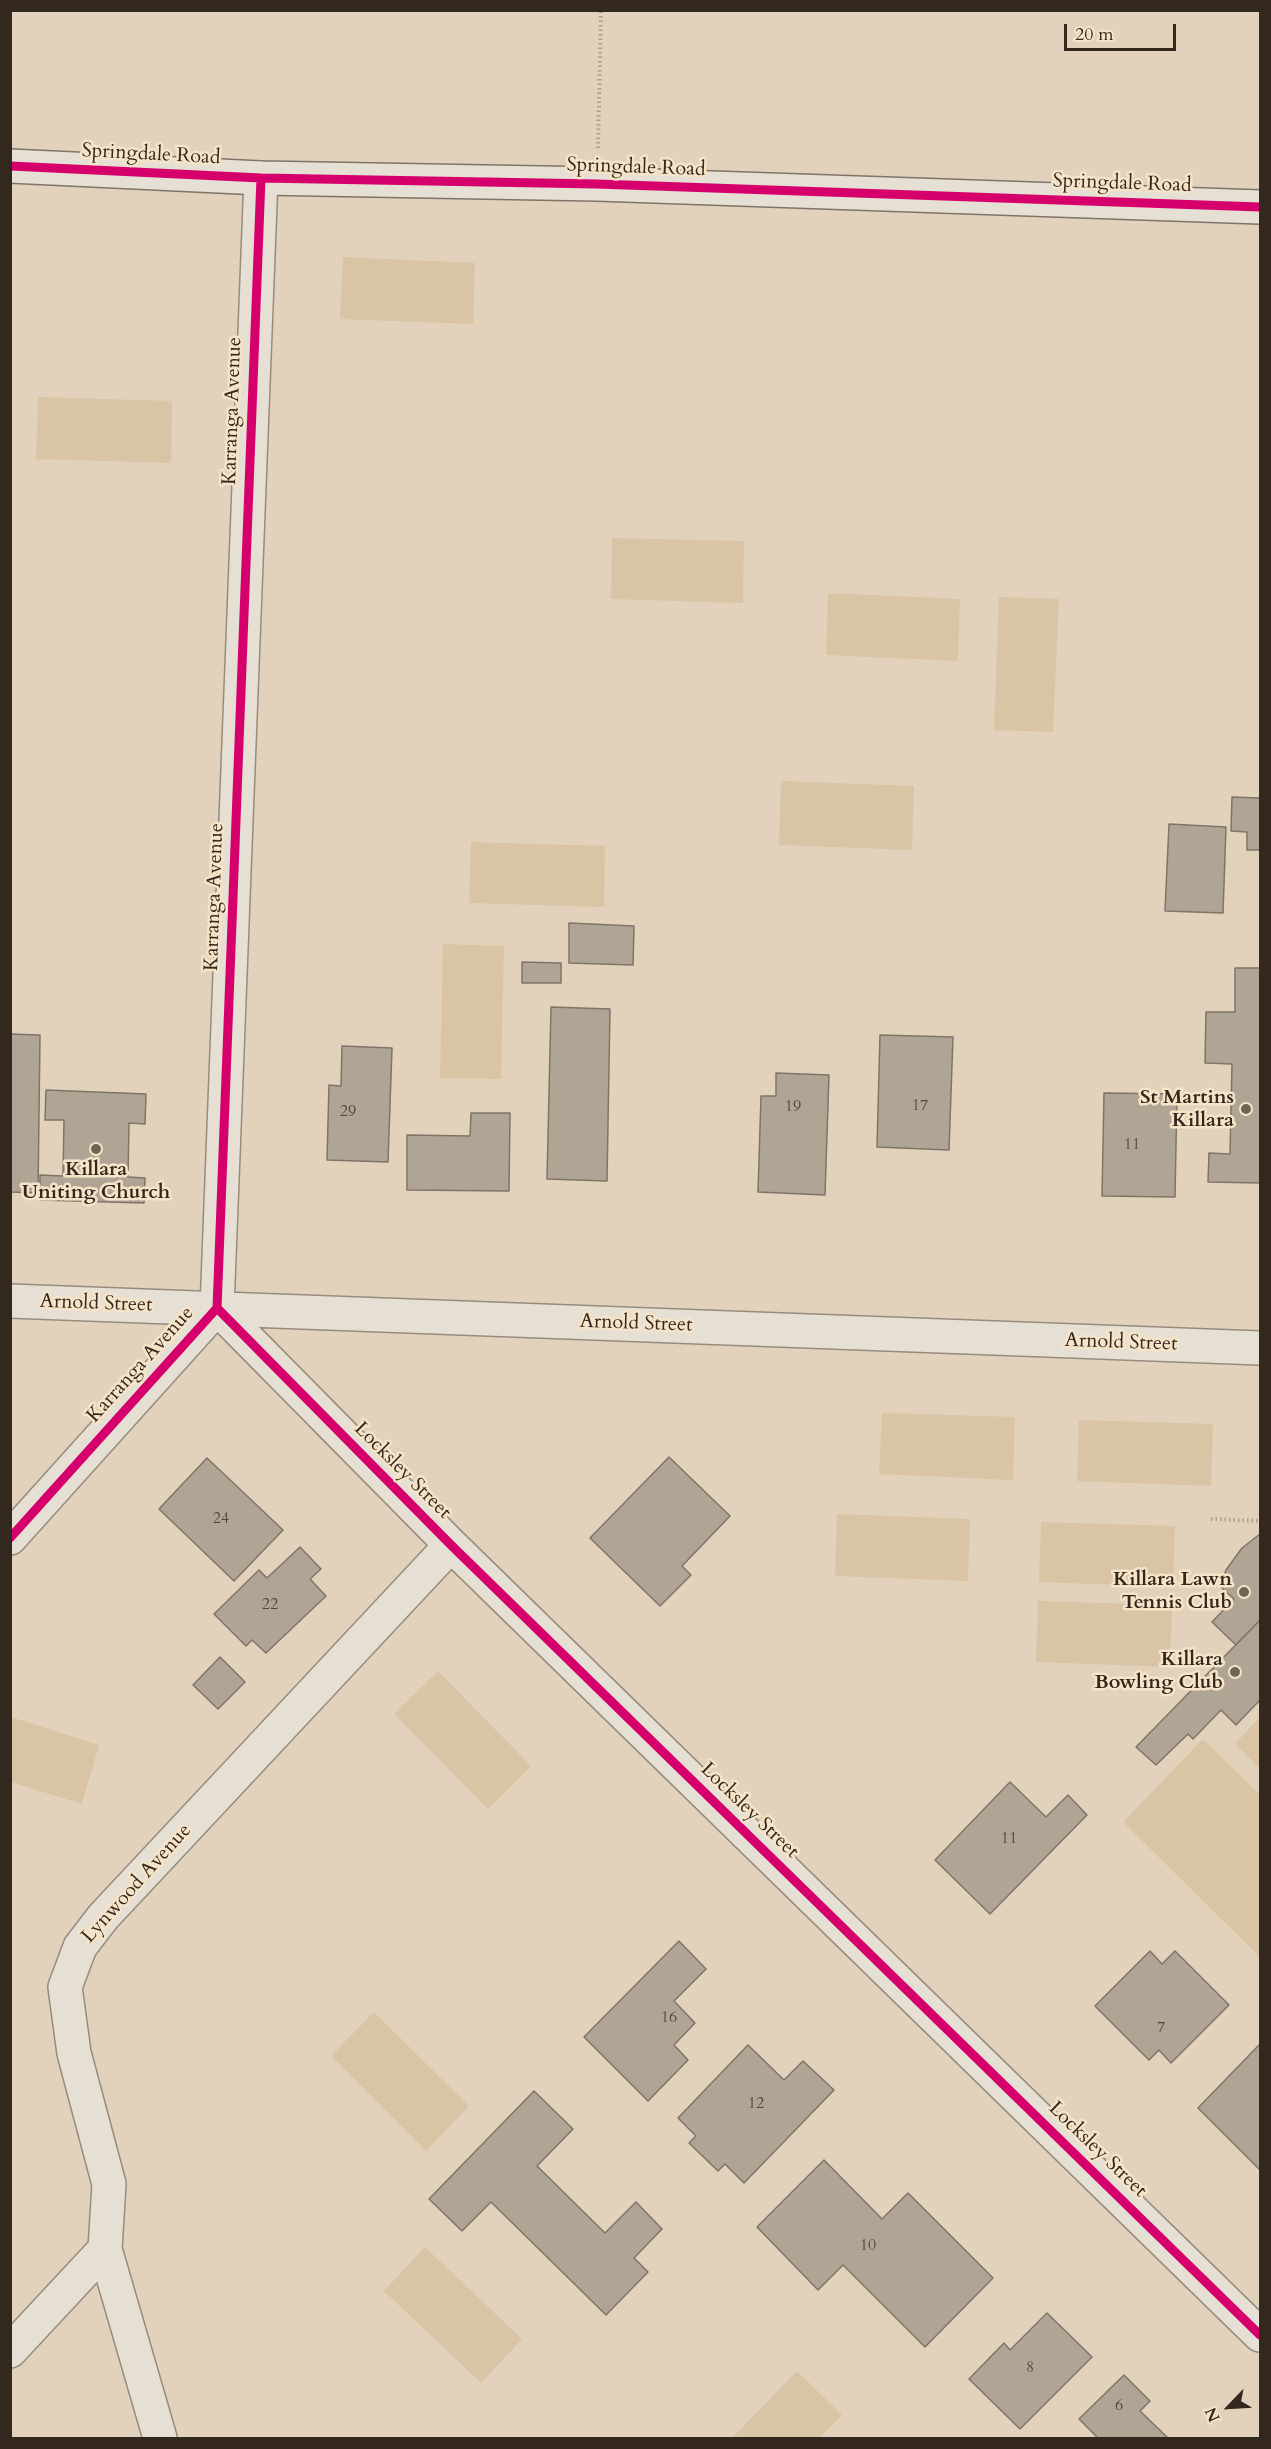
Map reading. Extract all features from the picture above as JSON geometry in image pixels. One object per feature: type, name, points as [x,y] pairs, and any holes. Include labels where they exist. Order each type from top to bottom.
[{"type":"street","name":"Springdale Road","points":[[10,166],[261,178],[597,184],[1260,207]]},
{"type":"street","name":"Karranga Avenue","points":[[10,1538],[217,1308],[261,178]]},
{"type":"street","name":"Arnold Street","points":[[10,1301],[1260,1348]]},
{"type":"street","name":"Locksley Street","points":[[217,1308],[451,1545],[1260,2335]]},
{"type":"street","name":"Lynwood Avenue","points":[[160,2438],[105,2249],[109,2184],[74,2053],[65,1986],[80,1947],[103,1917],[451,1545]]},
{"type":"street","points":[[10,2351],[105,2249]]},
{"type":"path","points":[[597,184],[601,10]]},
{"type":"path","points":[[1212,1519],[1260,1521]]},
{"type":"shaded area","points":[[343,257],[475,263],[473,324],[340,319]]},
{"type":"shaded area","points":[[38,397],[172,401],[171,463],[36,459]]},
{"type":"shaded area","points":[[612,538],[744,541],[743,603],[611,599]]},
{"type":"shaded area","points":[[828,593],[960,599],[958,661],[826,655]]},
{"type":"shaded area","points":[[999,597],[1059,599],[1053,732],[994,730]]},
{"type":"shaded area","points":[[781,781],[914,786],[912,850],[779,845]]},
{"type":"shaded area","points":[[471,842],[605,846],[604,907],[469,903]]},
{"type":"shaded area","points":[[443,944],[504,946],[501,1079],[440,1078]]},
{"type":"shaded area","points":[[882,1413],[1015,1417],[1013,1480],[879,1474]]},
{"type":"shaded area","points":[[1079,1420],[1213,1424],[1211,1486],[1077,1481]]},
{"type":"shaded area","points":[[837,1514],[970,1519],[968,1581],[835,1576]]},
{"type":"shaded area","points":[[1041,1522],[1175,1526],[1173,1587],[1039,1582]]},
{"type":"shaded area","points":[[1038,1601],[1172,1605],[1170,1667],[1036,1662]]},
{"type":"shaded area","points":[[438,1671],[531,1766],[488,1809],[394,1714]]},
{"type":"shaded area","points":[[11,1717],[99,1745],[82,1804],[11,1782]]},
{"type":"shaded area","points":[[1260,1717],[1260,1769],[1235,1744]]},
{"type":"shaded area","points":[[1203,1739],[1260,1795],[1260,1957],[1123,1822]]},
{"type":"shaded area","points":[[374,2012],[469,2106],[426,2151],[331,2056]]},
{"type":"shaded area","points":[[425,2247],[522,2339],[481,2383],[384,2291]]},
{"type":"shaded area","points":[[797,2371],[842,2415],[819,2438],[732,2438]]},
{"type":"building","points":[[1232,797],[1260,798],[1260,850],[1247,850],[1247,832],[1231,831]]},
{"type":"building","points":[[1169,824],[1226,827],[1223,913],[1165,911]]},
{"type":"building","points":[[569,923],[634,926],[633,965],[569,963]]},
{"type":"building","points":[[522,962],[561,963],[561,983],[522,983]]},
{"type":"building","name":"St Martins Killara","points":[[1235,968],[1260,968],[1260,1183],[1208,1182],[1209,1153],[1230,1154],[1232,1064],[1205,1063],[1206,1012],[1235,1012]]},
{"type":"building","points":[[551,1007],[610,1009],[607,1181],[547,1179]]},
{"type":"building","points":[[10,1034],[40,1035],[38,1193],[10,1192]]},
{"type":"building","points":[[880,1035],[953,1037],[949,1150],[877,1147]]},
{"type":"building","points":[[342,1046],[392,1048],[388,1162],[327,1160],[329,1085],[341,1086]]},
{"type":"building","points":[[776,1073],[829,1075],[825,1195],[758,1192],[761,1096],[776,1096]]},
{"type":"building","name":"Killara Uniting Church","points":[[46,1090],[146,1094],[145,1124],[129,1123],[128,1177],[145,1178],[144,1203],[40,1200],[40,1175],[63,1176],[64,1120],[45,1120]]},
{"type":"building","points":[[1104,1093],[1177,1094],[1175,1197],[1102,1196]]},
{"type":"building","points":[[471,1113],[510,1113],[509,1191],[407,1190],[407,1135],[470,1136]]},
{"type":"building","points":[[669,1457],[730,1516],[682,1566],[691,1575],[660,1606],[590,1538]]},
{"type":"building","points":[[207,1458],[283,1530],[234,1581],[159,1509]]},
{"type":"building","name":"Killara Lawn Tennis Club","points":[[1260,1534],[1260,1620],[1236,1645],[1212,1622],[1234,1599],[1220,1586],[1226,1570],[1242,1548]]},
{"type":"building","points":[[300,1547],[321,1569],[310,1579],[326,1596],[266,1653],[252,1640],[246,1646],[214,1614],[259,1570],[267,1578]]},
{"type":"building","name":"Killara Bowling Club","points":[[1260,1620],[1260,1700],[1236,1725],[1221,1710],[1193,1739],[1188,1734],[1156,1765],[1136,1747]]},
{"type":"building","points":[[220,1657],[245,1682],[218,1709],[193,1685]]},
{"type":"building","points":[[1010,1782],[1046,1817],[1068,1795],[1087,1815],[990,1914],[935,1860]]},
{"type":"building","points":[[679,1941],[706,1969],[674,2001],[695,2023],[674,2045],[688,2060],[648,2101],[584,2037]]},
{"type":"building","points":[[1150,1951],[1162,1964],[1175,1951],[1229,2005],[1171,2063],[1159,2050],[1149,2060],[1095,2006]]},
{"type":"building","points":[[1260,2044],[1260,2170],[1198,2108]]},
{"type":"building","points":[[748,2045],[784,2080],[803,2061],[834,2090],[744,2183],[725,2164],[718,2171],[689,2143],[696,2136],[678,2118]]},
{"type":"building","points":[[534,2091],[573,2129],[537,2166],[605,2233],[636,2202],[662,2229],[634,2258],[648,2272],[606,2315],[491,2202],[462,2231],[429,2199]]},
{"type":"building","points":[[824,2160],[882,2219],[908,2193],[993,2278],[925,2347],[843,2265],[818,2290],[757,2227]]},
{"type":"building","points":[[1047,2313],[1092,2357],[1020,2429],[969,2379],[1004,2343],[1010,2350]]},
{"type":"building","points":[[1124,2375],[1150,2401],[1140,2411],[1168,2438],[1098,2438],[1079,2419]]},
{"type":"cycle path","points":[[10,166],[261,178],[597,184],[1260,207]]},
{"type":"cycle path","points":[[10,1538],[217,1308],[261,178]]},
{"type":"cycle path","points":[[217,1308],[451,1545],[1260,2335]]},
{"type":"place","name":"St Martins Killara","points":[[1246,1109]]},
{"type":"place","name":"Killara Uniting Church","points":[[96,1149]]},
{"type":"place","name":"Killara Lawn Tennis Club","points":[[1244,1592]]},
{"type":"place","name":"Killara Bowling Club","points":[[1235,1672]]}]
